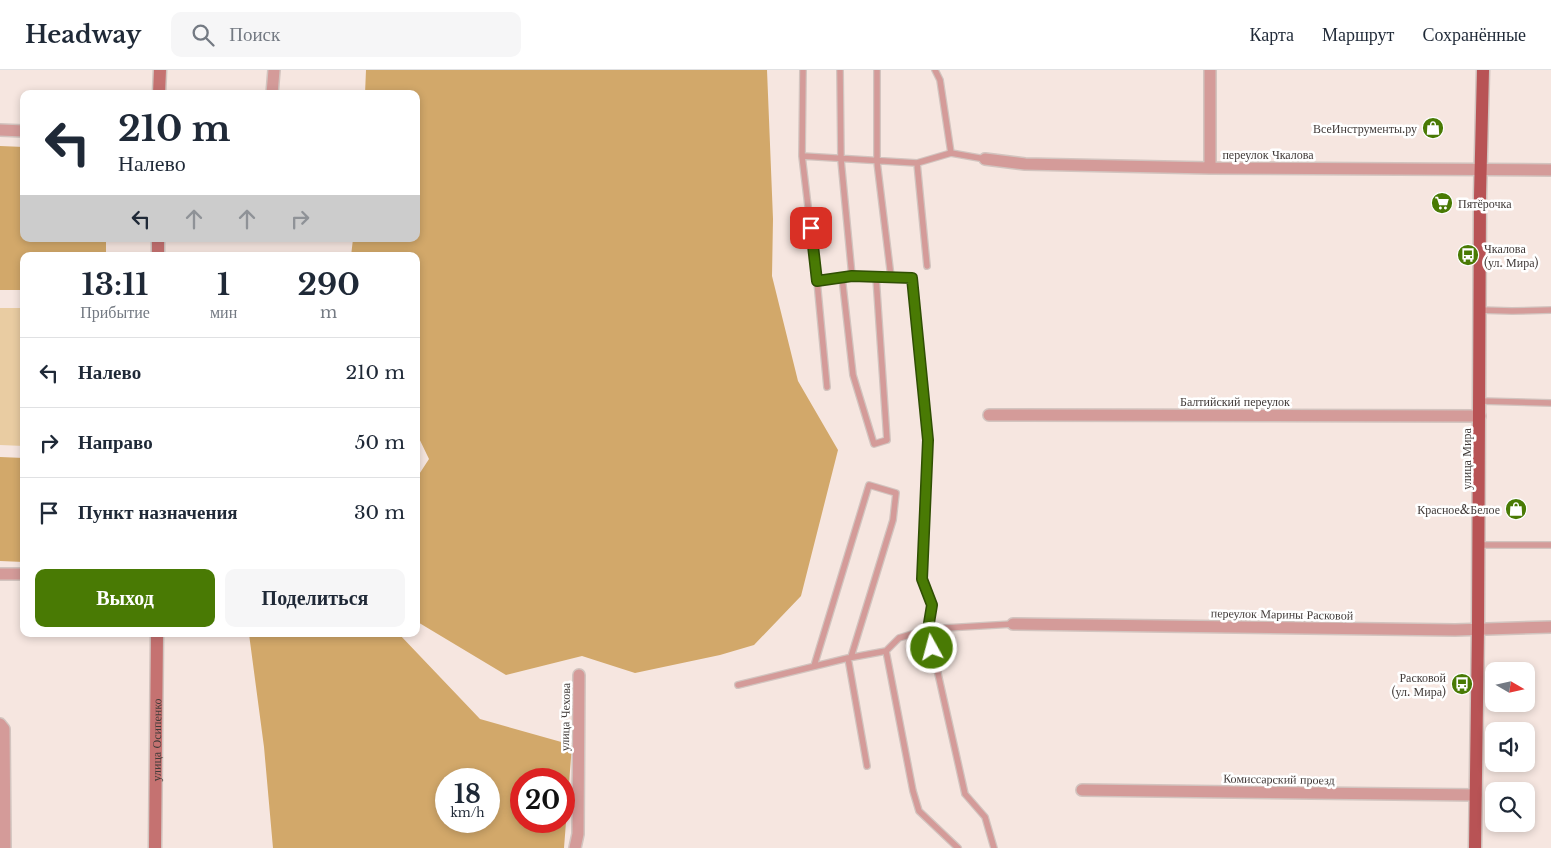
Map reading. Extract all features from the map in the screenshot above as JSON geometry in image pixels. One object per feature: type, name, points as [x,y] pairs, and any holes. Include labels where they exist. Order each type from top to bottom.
[{"type":"main road","name":"улица Мира","points":[[1476,848],[1480,416],[1479,310],[1483,70]]},
{"type":"street","points":[[159,90],[160,70]]},
{"type":"street","points":[[272,90],[274,70]]},
{"type":"street","points":[[1210,70],[1210,168]]},
{"type":"street","points":[[0,130],[20,131]]},
{"type":"street","name":"переулок Чкалова","points":[[985,159],[1025,164],[1210,168],[1551,170]]},
{"type":"street","name":"Балтийский переулок","points":[[989,415],[1480,416]]},
{"type":"street","points":[[0,574],[20,574]]},
{"type":"street","name":"переулок Марины Расковой","points":[[1013,624],[1455,630],[1551,627]]},
{"type":"street","name":"улица Осипенко","points":[[155,848],[157,637]]},
{"type":"street","name":"улица Чехова","points":[[575,848],[578,834],[579,675]]},
{"type":"street","points":[[0,724],[4,729],[6,848]]},
{"type":"street","name":"Комиссарский проезд","points":[[1082,790],[1476,796]]},
{"type":"lane","points":[[803,70],[802,156],[827,387]]},
{"type":"lane","points":[[840,70],[841,160],[852,276]]},
{"type":"lane","points":[[877,70],[877,162],[891,276]]},
{"type":"lane","points":[[937,70],[951,153]]},
{"type":"lane","points":[[802,156],[841,160],[917,163],[951,153],[985,159]]},
{"type":"lane","points":[[917,163],[927,266]]},
{"type":"lane","points":[[817,281],[852,276],[912,278],[928,440],[922,579],[932,605],[928,629],[965,794],[985,817],[994,848]]},
{"type":"lane","points":[[842,277],[853,375],[874,444],[887,440],[876,276]]},
{"type":"lane","points":[[1479,310],[1551,310]]},
{"type":"lane","points":[[1480,401],[1551,403]]},
{"type":"lane","points":[[814,666],[869,485],[896,493],[893,520],[849,658],[866,766]]},
{"type":"lane","points":[[1479,545],[1551,545]]},
{"type":"lane","points":[[738,685],[886,650],[899,638],[928,629],[1013,624]]},
{"type":"lane","points":[[886,650],[913,791],[919,810],[958,848]]},
{"type":"shaded area","points":[[366,70],[767,70],[773,219],[772,276],[798,381],[838,450],[801,596],[754,645],[720,655],[635,673],[582,656],[506,675],[420,623],[420,473],[429,459],[420,440],[420,252],[351,252],[353,242],[420,242],[420,90],[365,90]]},
{"type":"shaded area","points":[[0,146],[20,147],[20,242],[106,242],[106,252],[20,252],[20,290],[0,290]]},
{"type":"shaded area","points":[[0,308],[20,308],[20,446],[0,445]]},
{"type":"shaded area","points":[[0,457],[20,458],[20,562],[0,561]]},
{"type":"shaded area","points":[[249,637],[402,637],[480,719],[572,745],[570,768],[510,768],[510,833],[565,833],[564,848],[273,848],[264,747]]},
{"type":"place","name":"ВсеИнструменты.ру","points":[[1433,128]]},
{"type":"place","name":"Пятёрочка","points":[[1442,203]]},
{"type":"place","name":"Чкалова (ул. Мира)","points":[[1468,255]]},
{"type":"place","name":"Красное&Белое","points":[[1516,509]]},
{"type":"place","name":"Расковой (ул. Мира)","points":[[1462,684]]},
{"type":"route","points":[[811,228],[817,281],[852,276],[912,278],[928,440],[922,579],[932,605],[928,629],[932,648]]}]
